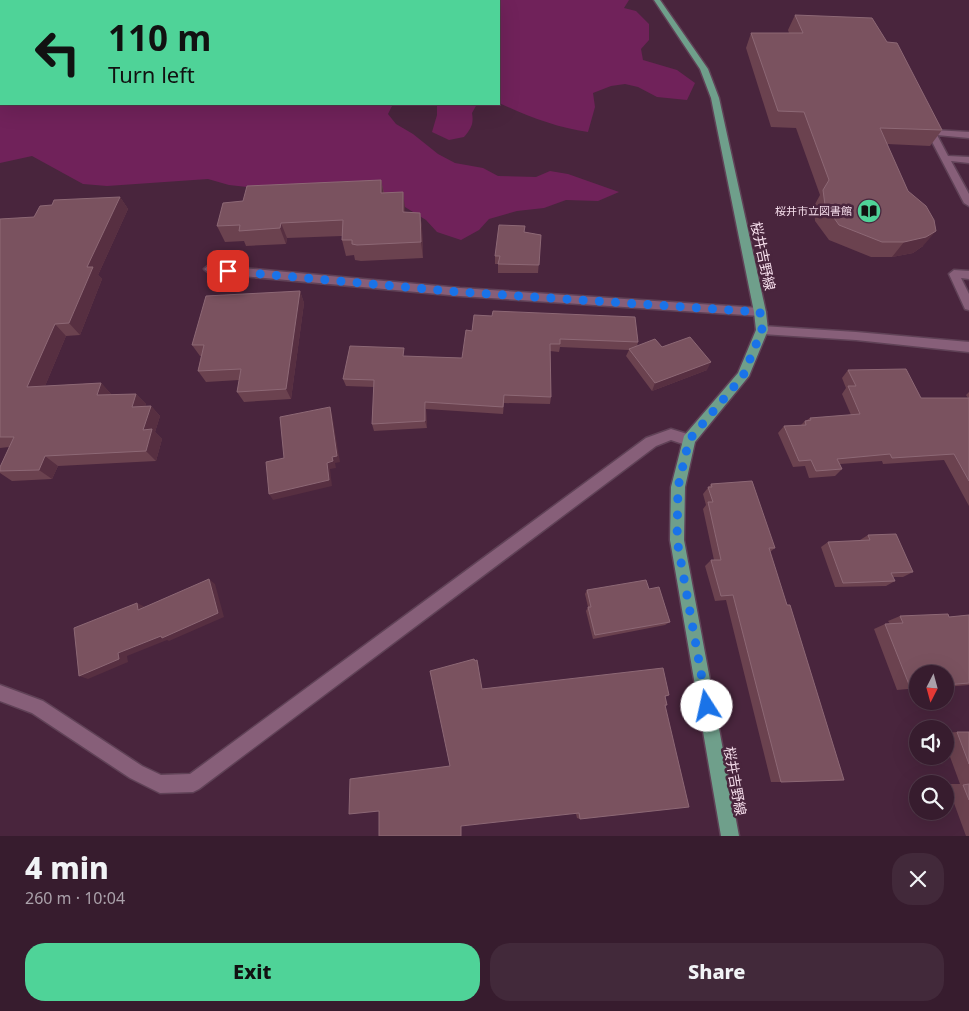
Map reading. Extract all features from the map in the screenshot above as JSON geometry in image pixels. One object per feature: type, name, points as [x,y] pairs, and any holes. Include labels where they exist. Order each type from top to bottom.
[{"type":"main road","name":"桜井吉野線","points":[[658,0],[704,69],[715,98],[760,312],[762,330],[743,376],[689,440],[678,487],[677,540],[730,836]]},
{"type":"street","points":[[922,116],[965,190],[969,203]]},
{"type":"street","points":[[931,132],[969,134]]},
{"type":"street","points":[[945,158],[969,160]]},
{"type":"street","points":[[209,269],[460,292],[760,312]]},
{"type":"street","points":[[969,275],[954,274],[969,306]]},
{"type":"street","points":[[762,330],[856,336],[969,347]]},
{"type":"street","points":[[0,694],[37,707],[136,772],[160,784],[193,783],[652,442],[671,434],[689,440]]},
{"type":"shaded area","points":[[500,0],[629,0],[624,8],[636,11],[649,24],[649,40],[641,49],[643,60],[677,70],[695,83],[687,100],[657,97],[638,87],[625,84],[611,86],[593,93],[595,107],[588,132],[565,128],[500,103]]},
{"type":"shaded area","points":[[0,105],[392,105],[388,114],[396,124],[413,134],[438,154],[455,163],[483,168],[498,176],[536,177],[550,171],[568,174],[619,192],[598,201],[566,200],[544,208],[517,211],[489,219],[479,230],[461,240],[437,232],[426,220],[392,199],[343,181],[312,187],[274,190],[229,185],[208,179],[107,186],[83,184],[32,156],[0,163]]},
{"type":"shaded area","points":[[437,105],[476,105],[472,113],[473,120],[471,126],[464,137],[449,140],[432,132],[437,115]]},
{"type":"building","points":[[795,15],[872,18],[887,42],[897,43],[942,130],[880,128],[908,191],[926,206],[934,220],[936,231],[926,237],[904,242],[882,242],[839,225],[825,205],[823,190],[829,180],[804,112],[778,111],[751,33],[803,33]]},
{"type":"building","points":[[381,180],[381,193],[403,192],[403,212],[420,213],[421,242],[352,244],[352,240],[342,240],[343,220],[281,223],[280,228],[239,231],[240,225],[217,226],[223,203],[243,201],[247,186]]},
{"type":"building","points":[[120,197],[87,267],[93,267],[69,323],[55,324],[27,387],[101,383],[97,395],[136,394],[132,407],[151,406],[143,430],[152,429],[146,451],[45,456],[39,470],[0,471],[0,467],[14,437],[0,437],[0,219],[34,217],[40,206],[52,205],[54,200]]},
{"type":"building","points":[[499,225],[525,226],[524,232],[541,235],[539,265],[498,264],[500,256],[495,256]]},
{"type":"building","points":[[300,291],[286,389],[237,392],[241,369],[198,371],[204,345],[192,345],[206,296]]},
{"type":"building","points":[[493,311],[635,317],[638,342],[560,339],[560,344],[550,344],[551,397],[504,395],[503,407],[425,402],[425,421],[372,424],[374,380],[343,379],[350,346],[404,348],[403,356],[462,358],[466,330],[472,331],[474,315],[492,316]]},
{"type":"building","points":[[690,337],[711,362],[655,383],[629,349],[655,339],[662,347]]},
{"type":"building","points":[[906,369],[921,398],[969,398],[969,481],[954,454],[892,458],[890,454],[837,459],[842,469],[816,471],[811,460],[799,461],[784,426],[806,425],[805,421],[811,420],[810,418],[860,414],[848,386],[856,386],[848,370]]},
{"type":"building","points":[[330,407],[337,456],[332,457],[333,461],[327,463],[329,480],[269,494],[266,462],[284,458],[280,417]]},
{"type":"building","points":[[752,481],[775,548],[769,548],[787,605],[790,605],[844,780],[781,782],[733,595],[721,596],[711,560],[721,560],[708,502],[713,502],[708,487],[712,487],[711,484]]},
{"type":"building","points":[[896,534],[913,572],[891,573],[895,581],[843,583],[828,542],[870,540],[868,535]]},
{"type":"building","points":[[209,579],[218,613],[162,638],[161,636],[118,653],[119,659],[79,676],[74,628],[137,603],[138,610]]},
{"type":"building","points":[[646,580],[649,589],[659,587],[670,622],[595,635],[588,607],[591,607],[587,590]]},
{"type":"building","points":[[948,614],[949,617],[969,615],[969,683],[954,684],[954,665],[909,665],[909,684],[885,624],[903,623],[900,616]]},
{"type":"building","points":[[474,659],[475,661],[477,660],[482,689],[663,668],[669,695],[665,696],[667,705],[665,705],[689,807],[580,819],[579,813],[461,826],[461,836],[379,836],[379,811],[349,814],[350,779],[450,766],[430,671]]},
{"type":"building","points":[[957,732],[969,732],[969,764]]},
{"type":"building","points":[[969,784],[969,800],[963,785]]},
{"type":"place","name":"桜井市立図書館","points":[[869,211]]},
{"type":"route","points":[[228,271],[460,292],[760,312],[762,330],[743,376],[689,440],[678,487],[677,540],[707,706]]}]
